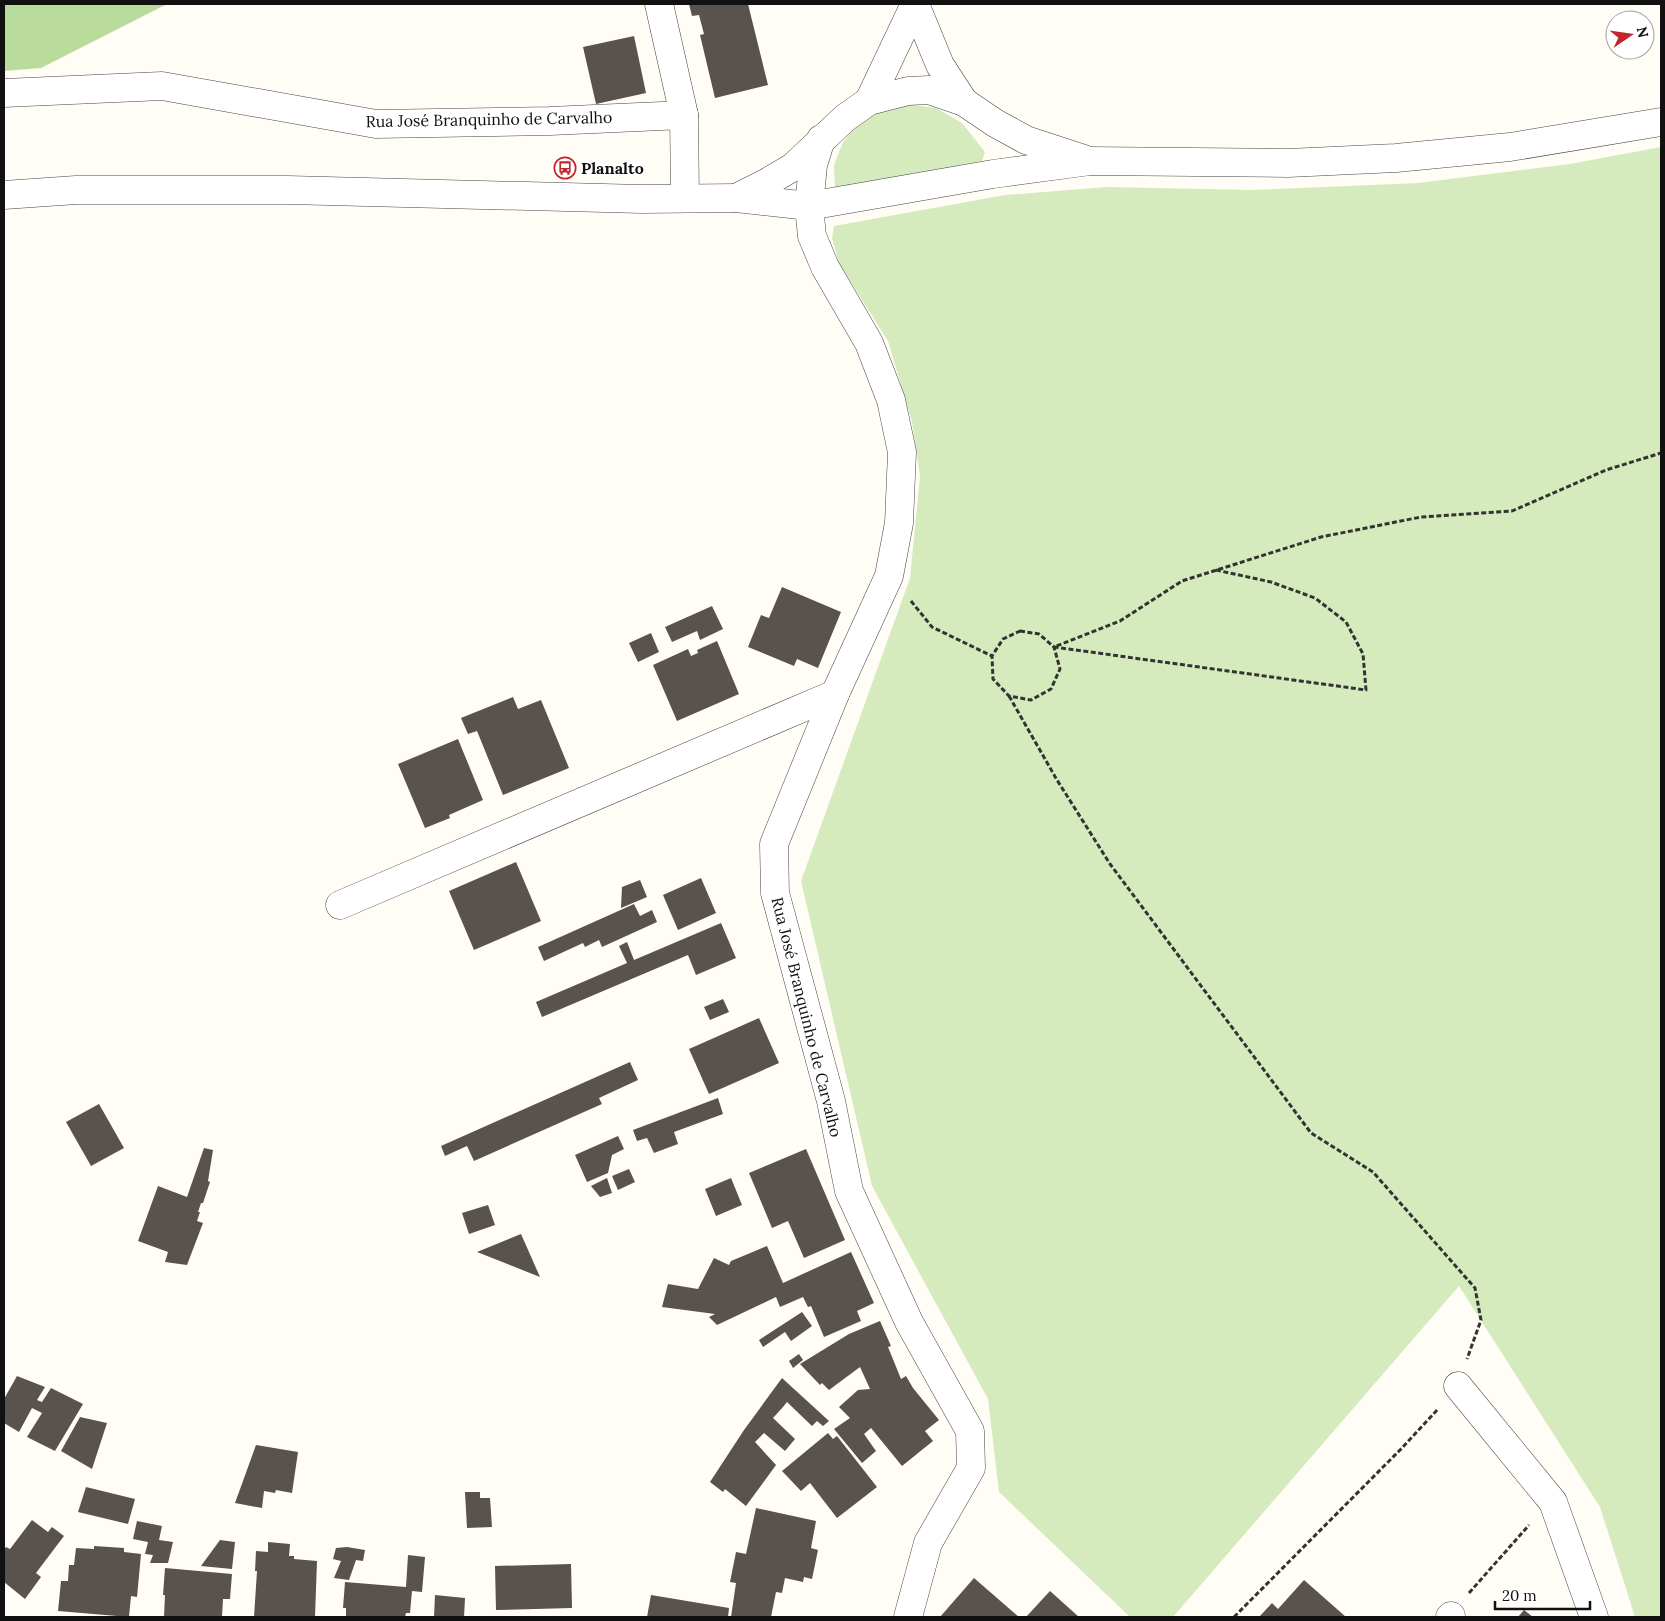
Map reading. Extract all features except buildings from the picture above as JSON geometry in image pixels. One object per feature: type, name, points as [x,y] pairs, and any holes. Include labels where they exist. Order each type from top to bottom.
[{"type":"street","points":[[659,4],[684,115],[685,198]]},
{"type":"street","points":[[869,101],[915,4]]},
{"type":"street","points":[[915,4],[940,65],[964,102]]},
{"type":"street","name":"Rua José Branquinho de Carvalho","points":[[4,93],[162,86],[376,124],[550,121],[684,115]]},
{"type":"street","points":[[736,198],[792,167],[845,118],[869,101],[908,90],[930,90],[964,102],[995,123],[1026,140],[1090,161]]},
{"type":"street","points":[[4,195],[76,190],[288,190],[642,198],[736,198],[809,206],[993,174],[1090,161],[1288,163],[1396,158],[1510,147],[1661,122]]},
{"type":"street","points":[[993,174],[1001,156],[1001,140],[995,123]]},
{"type":"street","name":"Rua José Branquinho de Carvalho","points":[[821,140],[813,165],[809,206],[812,236],[825,267],[870,342],[891,400],[902,452],[899,523],[889,576],[836,694],[774,844],[775,893],[831,1101],[850,1191],[909,1322],[970,1431],[972,1468],[928,1543],[908,1617]]},
{"type":"street","points":[[340,905],[836,694]]},
{"type":"street","points":[[1458,1386],[1553,1502],[1594,1617]]},
{"type":"path","points":[[1054,646],[1120,621],[1182,581],[1216,570],[1330,535],[1421,517],[1512,511],[1606,470],[1661,453]]},
{"type":"path","points":[[1216,570],[1271,582],[1315,598],[1346,622],[1363,654],[1366,690],[1054,646],[1039,634],[1020,631],[1002,639],[992,656],[993,679],[1009,696],[1057,780],[1110,864],[1312,1134],[1372,1172],[1475,1288],[1480,1320],[1458,1386],[1401,1449],[1234,1617]]},
{"type":"path","points":[[889,576],[932,627],[992,656]]},
{"type":"path","points":[[1009,696],[1031,700],[1051,689],[1060,668],[1054,646]]},
{"type":"path","points":[[1480,1579],[1521,1532]]},
{"type":"green space","points":[[4,4],[167,4],[41,68],[4,71]]},
{"type":"green space","points":[[907,104],[936,108],[962,123],[985,152],[982,161],[838,189],[835,187],[834,165],[843,142],[859,124],[878,110]]},
{"type":"green space","points":[[1661,147],[1661,1617],[1635,1617],[1600,1507],[1459,1286],[1173,1617],[1130,1617],[999,1492],[988,1399],[872,1186],[801,881],[910,578],[920,476],[912,422],[888,341],[839,263],[832,238],[834,226],[1005,195],[1107,187],[1253,190],[1418,183],[1570,164]]},
{"type":"place","name":"Planalto","points":[[565,168]]}]
